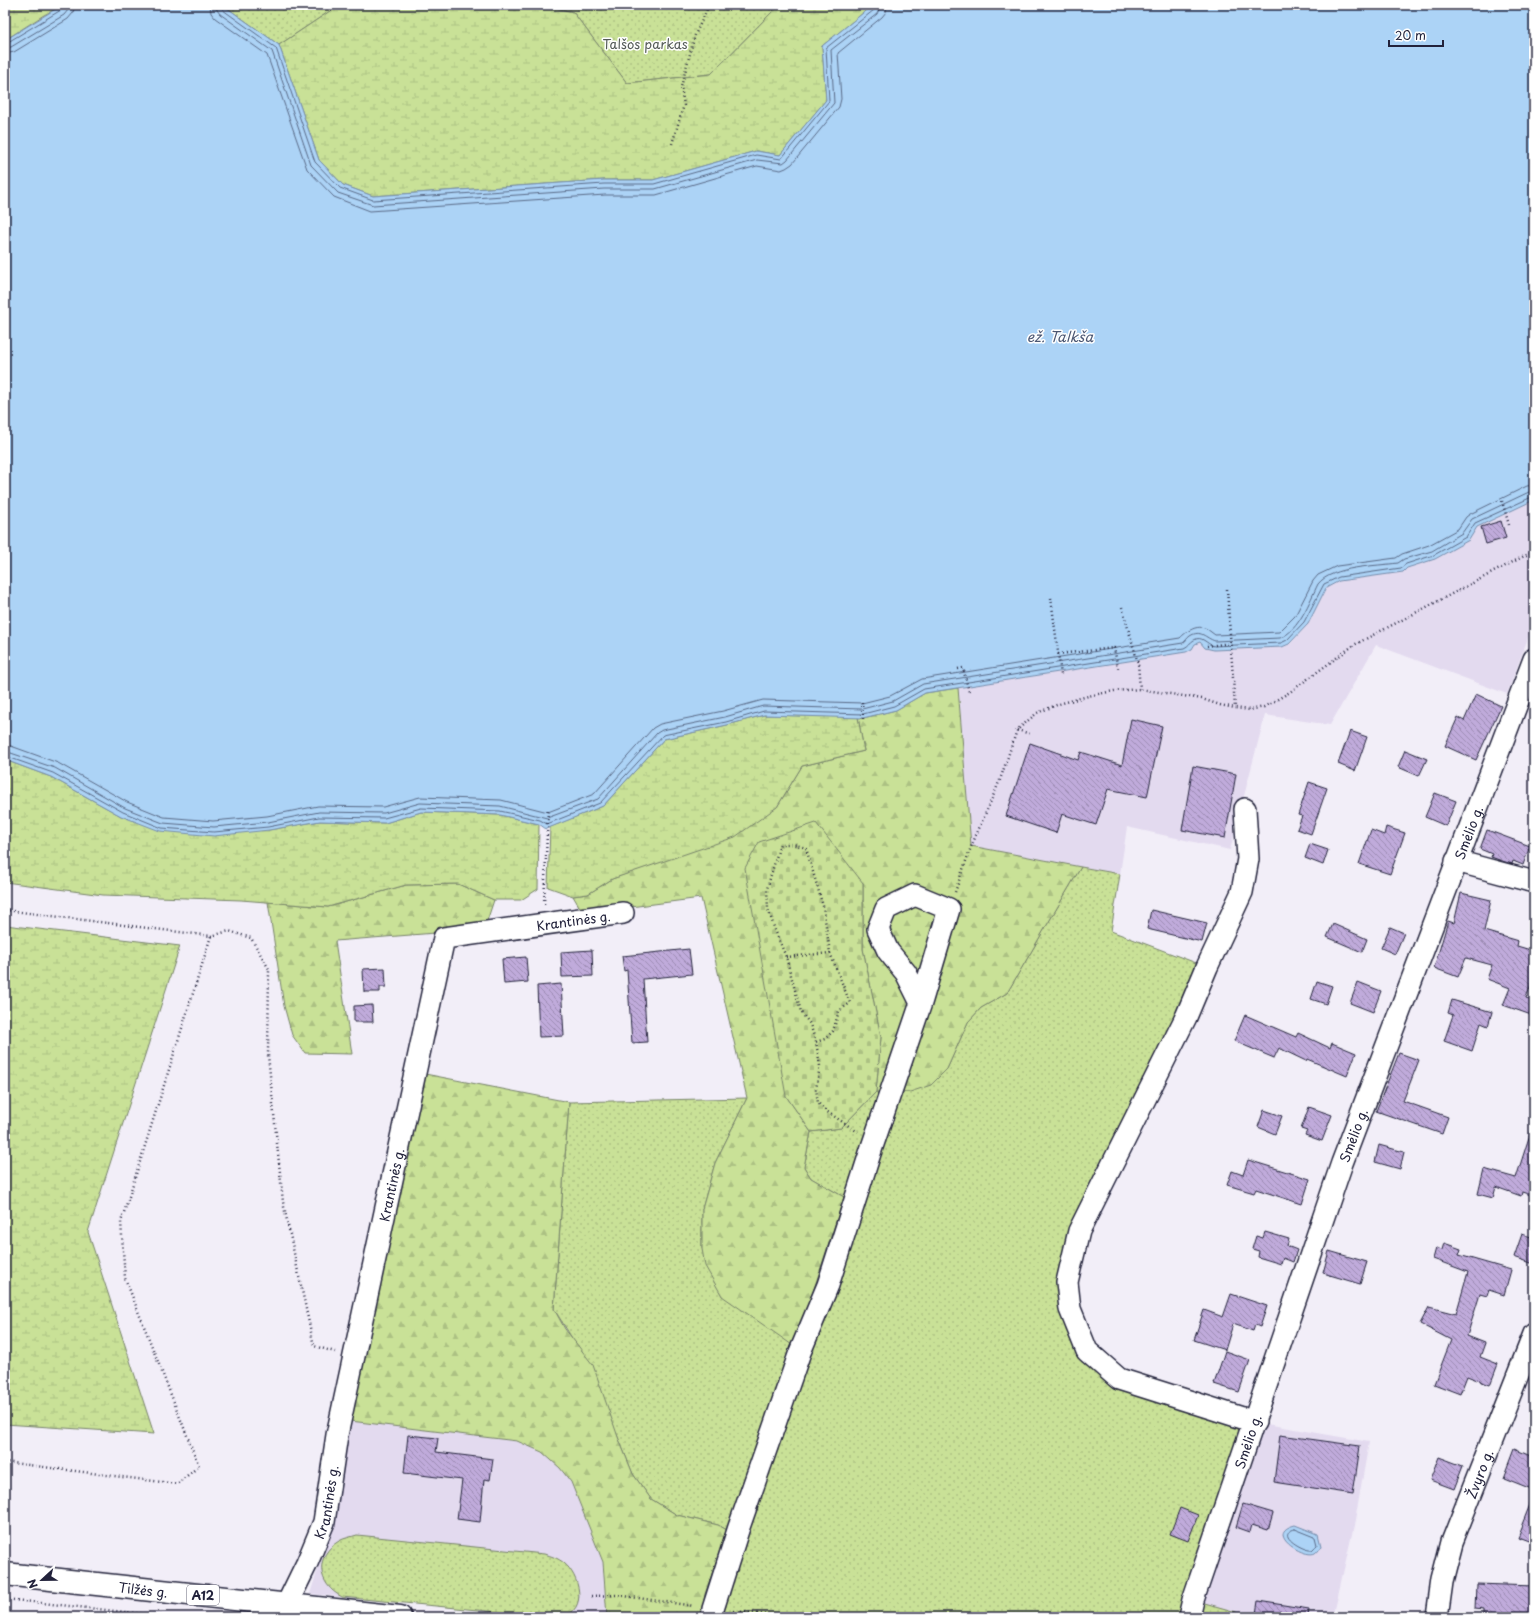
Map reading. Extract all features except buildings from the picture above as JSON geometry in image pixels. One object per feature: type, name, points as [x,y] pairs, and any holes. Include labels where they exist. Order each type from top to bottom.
[{"type":"highway","name":"Tilžės g.","points":[[5,1574],[400,1617]]},
{"type":"street","name":"Smėlio g.","points":[[1189,1617],[1193,1600],[1232,1484],[1255,1422],[1342,1164],[1534,659]]},
{"type":"street","points":[[1245,809],[1248,860],[1242,892],[1207,967],[1186,1017],[1079,1230],[1067,1282],[1070,1309],[1087,1351],[1120,1379],[1255,1422]]},
{"type":"street","points":[[1456,861],[1534,882]]},
{"type":"street","points":[[713,1613],[739,1527],[800,1352],[828,1285],[872,1147],[921,1003],[949,909],[915,896],[886,909],[878,929],[888,951],[906,973],[921,1003]]},
{"type":"street","name":"Krantinės g.","points":[[287,1604],[307,1563],[324,1522],[338,1435],[354,1357],[444,938],[623,913]]},
{"type":"street","name":"Žvyro g.","points":[[1437,1617],[1442,1581],[1452,1542],[1526,1380],[1534,1334]]},
{"type":"path","points":[[672,144],[684,105],[681,87],[695,35],[709,5]]},
{"type":"path","points":[[1502,501],[1509,525]]},
{"type":"path","points":[[949,909],[971,846],[1000,780],[1017,730],[1037,713],[1059,704],[1114,691],[1140,689],[1202,698],[1220,705],[1235,708],[1250,710],[1264,707],[1290,692],[1354,645],[1534,551]]},
{"type":"path","points":[[1227,589],[1235,708]]},
{"type":"path","points":[[1051,598],[1061,675]]},
{"type":"path","points":[[1122,607],[1138,663],[1140,689]]},
{"type":"path","points":[[1207,646],[1231,643]]},
{"type":"path","points":[[1058,654],[1114,648],[1118,668]]},
{"type":"path","points":[[958,669],[963,668],[970,692]]},
{"type":"path","points":[[862,702],[863,719]]},
{"type":"path","points":[[1017,730],[1031,734]]},
{"type":"path","points":[[543,925],[548,809]]},
{"type":"path","points":[[816,1042],[825,1039],[833,1030],[839,1011],[850,1003],[830,952],[823,906],[806,848],[793,844],[780,844],[767,890],[768,909],[786,957],[801,1012],[810,1024],[816,1042],[820,1066],[816,1089],[818,1102],[826,1111],[854,1128],[872,1147]]},
{"type":"path","points":[[5,910],[211,936],[229,931],[251,938],[269,969],[268,1055],[283,1202],[312,1338],[314,1346],[354,1357]]},
{"type":"path","points":[[5,1462],[177,1484],[199,1466],[125,1278],[121,1222],[211,936]]},
{"type":"path","points":[[786,957],[830,952]]},
{"type":"path","points":[[591,1596],[617,1594],[713,1613],[789,1617]]},
{"type":"path","points":[[5,1599],[171,1617]]},
{"type":"shaded area","points":[[1534,500],[1534,622],[1507,694],[1376,645],[1330,725],[1265,715],[1230,850],[1127,827],[1120,874],[971,847],[958,688],[1186,652],[1192,649],[1195,644],[1200,642],[1214,650],[1282,647],[1290,644],[1308,624],[1326,588],[1339,581],[1403,572],[1407,568],[1435,559],[1469,540],[1477,527]]},
{"type":"shaded area","points":[[350,1421],[517,1441],[542,1452],[560,1468],[571,1482],[603,1562],[607,1617],[550,1617],[310,1594],[337,1509]]},
{"type":"shaded area","points":[[1255,1422],[1369,1442],[1355,1521],[1333,1617],[1254,1617],[1193,1600]]},
{"type":"green space","points":[[5,5],[64,5],[44,15],[5,40]]},
{"type":"green space","points":[[223,5],[339,5],[279,45]]},
{"type":"green space","points":[[339,5],[542,5],[573,12],[627,83],[711,74],[779,5],[873,5],[822,46],[826,100],[780,155],[756,151],[653,180],[604,180],[373,196],[343,185],[319,160],[279,45]]},
{"type":"green space","name":"Talšos parkas","points":[[542,5],[779,5],[711,74],[627,83],[573,12]]},
{"type":"green space","points":[[958,688],[971,846],[1081,867],[1007,993],[981,1008],[968,1022],[947,1069],[931,1085],[910,1092],[876,1092],[881,1037],[863,949],[863,883],[786,1096],[811,1132],[804,1167],[811,1178],[844,1197],[795,1347],[722,1296],[705,1266],[702,1249],[702,1209],[715,1163],[747,1098],[701,898],[583,913],[573,896],[588,894],[612,879],[659,862],[777,807],[802,766],[864,751],[858,717],[863,718],[896,710],[925,693]]},
{"type":"green space","points":[[764,715],[858,717],[864,751],[802,766],[777,807],[735,837],[612,879],[588,894],[573,896],[548,887],[550,827],[603,806],[664,739]]},
{"type":"green space","points":[[5,760],[51,777],[121,816],[269,830],[320,821],[385,823],[421,812],[500,815],[539,824],[538,889],[521,900],[494,900],[458,884],[406,885],[328,907],[241,900],[103,895],[5,882]]},
{"type":"green space","points":[[816,823],[863,883],[863,949],[881,1037],[876,1092],[841,1128],[811,1132],[786,1096],[745,868],[759,842]]},
{"type":"green space","points":[[1081,867],[1120,874],[1111,931],[1207,967],[1079,1231],[1070,1309],[1119,1379],[1255,1422],[1194,1600],[1254,1617],[701,1617],[705,1594],[727,1530],[718,1525],[677,1515],[651,1499],[633,1474],[618,1437],[572,1338],[554,1309],[569,1102],[747,1098],[715,1163],[702,1209],[702,1249],[844,1197],[811,1178],[804,1167],[811,1132],[841,1128],[876,1092],[910,1092],[947,1069],[968,1022],[981,1008],[1007,993]]},
{"type":"green space","points":[[458,884],[494,900],[485,927],[448,932],[335,941],[352,1054],[305,1053],[292,1035],[284,1006],[268,902],[328,907],[406,885]]},
{"type":"green space","points":[[5,925],[180,946],[88,1232],[154,1434],[5,1424]]},
{"type":"green space","points":[[425,1074],[569,1102],[554,1309],[565,1329],[593,1365],[618,1437],[633,1474],[651,1499],[677,1515],[718,1525],[727,1530],[705,1594],[701,1617],[607,1617],[603,1562],[571,1482],[560,1468],[542,1452],[517,1441],[350,1421]]},
{"type":"green space","points":[[357,1535],[544,1554],[554,1557],[564,1563],[574,1576],[579,1592],[576,1607],[570,1613],[562,1617],[550,1617],[342,1597],[327,1585],[323,1578],[322,1562],[325,1554],[331,1547],[341,1540]]},
{"type":"water","name":"ež. Talkša","points":[[62,5],[223,5],[279,45],[319,160],[343,185],[373,196],[604,180],[653,180],[756,151],[780,155],[826,100],[822,46],[873,5],[1534,5],[1534,500],[1477,527],[1469,540],[1435,559],[1407,568],[1403,572],[1339,581],[1326,588],[1308,624],[1289,644],[1282,647],[1214,650],[1205,648],[1200,642],[1195,644],[1192,649],[1186,652],[925,693],[896,710],[863,718],[764,715],[664,739],[603,806],[546,829],[539,824],[500,815],[421,812],[385,823],[320,821],[269,830],[214,836],[160,831],[121,816],[51,777],[5,760],[5,40]]},
{"type":"water","points":[[1295,1525],[1318,1534],[1321,1546],[1315,1553],[1310,1554],[1295,1549],[1284,1539],[1283,1534],[1286,1529]]}]
